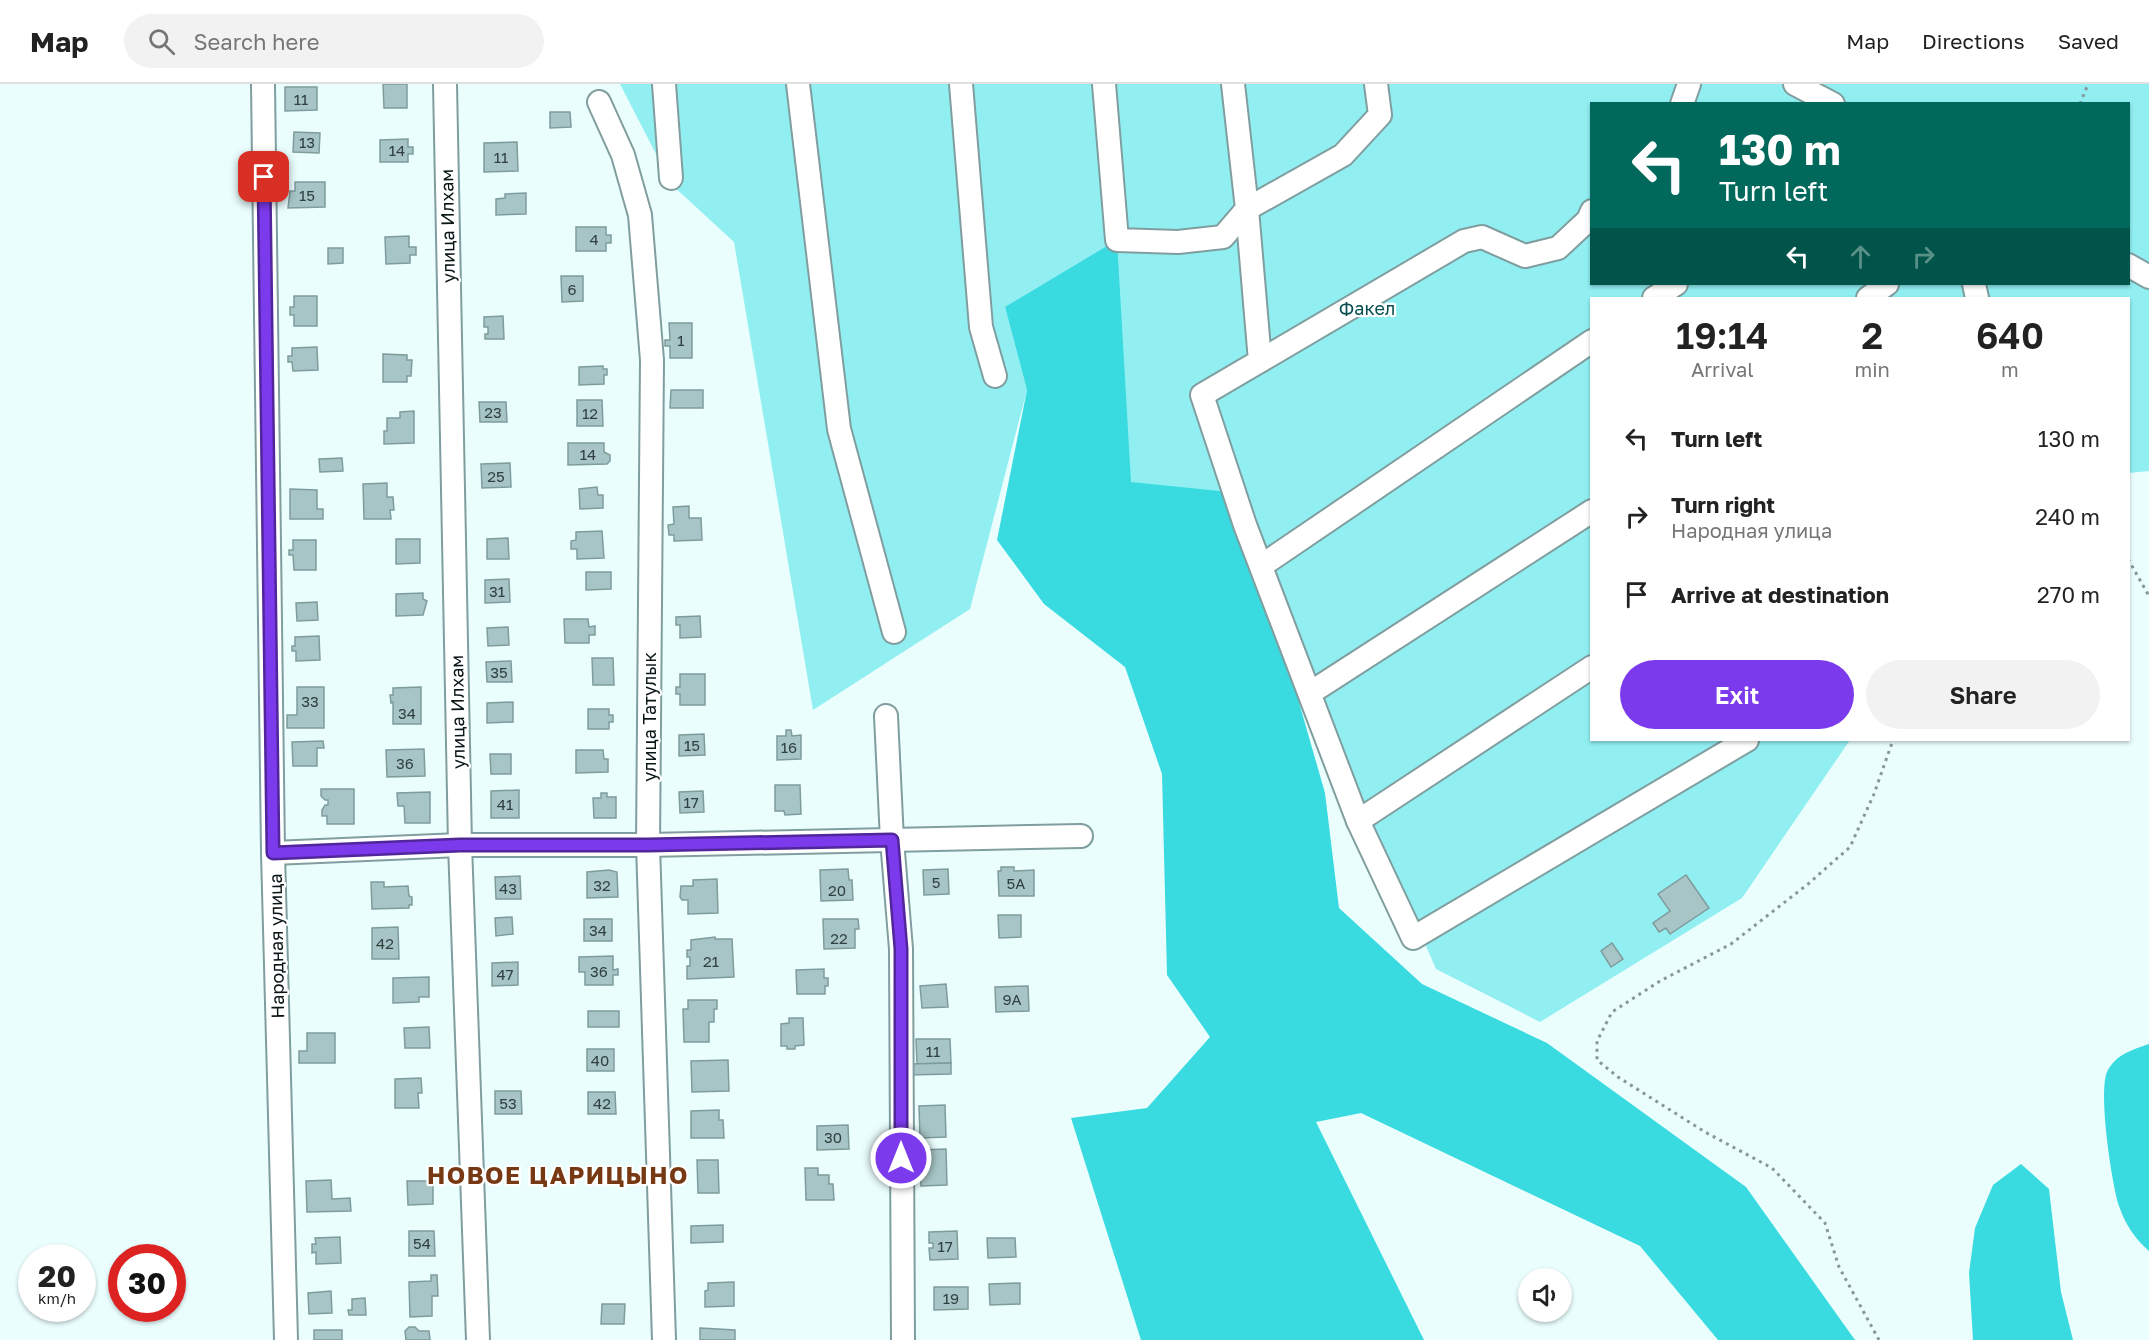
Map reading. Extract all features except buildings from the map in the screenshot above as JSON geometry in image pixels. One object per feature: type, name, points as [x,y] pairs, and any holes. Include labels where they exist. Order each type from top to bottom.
[{"type":"street","name":"Народная улица","points":[[263,84],[273,853],[286,1340]]},
{"type":"street","name":"улица Илхам","points":[[445,84],[460,845],[478,1340]]},
{"type":"street","points":[[664,84],[671,178]]},
{"type":"street","points":[[798,84],[839,429],[894,632]]},
{"type":"street","points":[[961,84],[981,327],[995,376]]},
{"type":"street","points":[[1104,84],[1117,240],[1178,242],[1223,237],[1247,209],[1343,155],[1380,115],[1376,84]]},
{"type":"street","points":[[1233,84],[1247,209],[1260,361]]},
{"type":"street","points":[[1683,102],[1689,84]]},
{"type":"street","points":[[1795,84],[1829,102]]},
{"type":"street","name":"улица Татулык","points":[[599,102],[623,155],[640,215],[652,360],[648,845],[664,1340]]},
{"type":"street","points":[[1590,216],[1558,248],[1525,256],[1482,237],[1464,241],[1202,395],[1245,525],[1358,821],[1413,938],[1745,741]]},
{"type":"street","points":[[2130,266],[2149,278]]},
{"type":"street","points":[[1656,297],[1674,285]]},
{"type":"street","points":[[1869,297],[1886,285]]},
{"type":"street","points":[[1261,566],[1590,342]]},
{"type":"street","points":[[1310,693],[1590,512]]},
{"type":"street","points":[[1358,821],[1590,668]]},
{"type":"street","points":[[886,716],[892,840],[901,949],[903,1340]]},
{"type":"street","points":[[273,853],[460,845],[648,845],[1081,836]]},
{"type":"path","points":[[2081,102],[2088,84]]},
{"type":"path","points":[[2130,563],[2149,596]]},
{"type":"path","points":[[1879,1340],[1839,1267],[1825,1223],[1772,1168],[1704,1131],[1617,1077],[1597,1060],[1597,1041],[1612,1012],[1660,981],[1731,944],[1808,884],[1850,847],[1874,794],[1893,741]]},
{"type":"green space","name":"Факел","points":[[620,84],[2149,84],[2149,471],[2130,473],[2130,297],[1590,297],[1590,741],[1849,741],[1742,898],[1540,1022],[1436,969],[1261,566],[1119,481],[1005,307],[1027,390],[970,609],[813,710],[734,242],[672,185]]},
{"type":"shaded area","points":[[1117,240],[1131,482],[1239,493],[1325,793],[1339,908],[1422,984],[1547,1043],[1746,1187],[1855,1340],[1718,1340],[1640,1246],[1361,1113],[1316,1122],[1424,1340],[1141,1340],[1071,1118],[1147,1108],[1210,1037],[1167,975],[1162,774],[1125,667],[1044,604],[997,540],[1027,390],[1005,307]]},
{"type":"shaded area","points":[[2149,1044],[2149,1251],[2131,1231],[2119,1206],[2110,1158],[2104,1095],[2108,1070],[2116,1060],[2125,1053]]},
{"type":"shaded area","points":[[2021,1164],[2049,1189],[2061,1292],[2073,1340],[1973,1340],[1969,1273],[1975,1228],[1993,1185]]},
{"type":"district","name":"НОВОЕ ЦАРИЦЫНО","points":[[558,1174]]},
{"type":"route","points":[[264,177],[273,853],[460,845],[648,845],[892,840],[901,949],[901,1158]]}]
